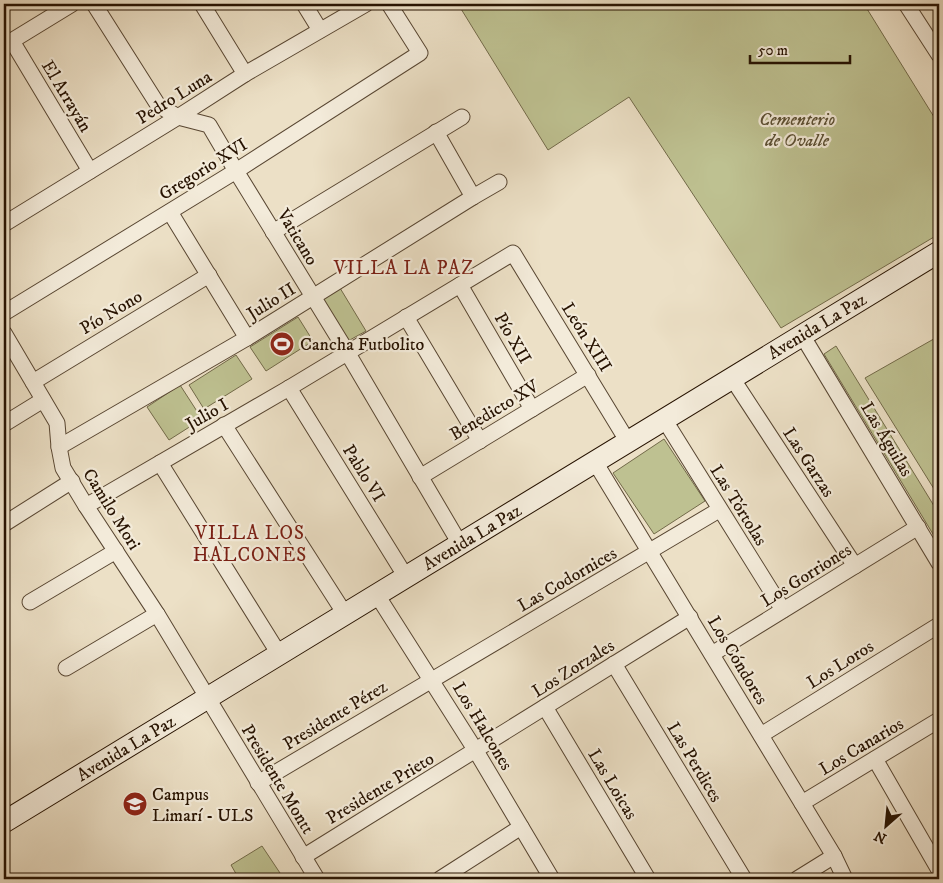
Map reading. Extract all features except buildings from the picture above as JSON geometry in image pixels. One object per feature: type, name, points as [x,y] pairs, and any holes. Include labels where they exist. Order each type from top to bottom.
[{"type":"main road","name":"Avenida La Paz","points":[[4,822],[939,252]]},
{"type":"street","points":[[8,43],[72,4]]},
{"type":"street","name":"Vaticano","points":[[94,4],[158,105],[178,117],[209,125],[347,352],[460,544]]},
{"type":"street","points":[[202,4],[245,74]]},
{"type":"street","points":[[304,4],[320,30]]},
{"type":"street","name":"Pedro Luna","points":[[4,224],[245,74],[366,4]]},
{"type":"street","name":"Gregorio XVI","points":[[4,312],[236,171],[420,53],[390,4]]},
{"type":"street","points":[[906,4],[939,55]]},
{"type":"street","name":"El Arrayán","points":[[8,43],[90,171]]},
{"type":"street","points":[[273,232],[462,117]]},
{"type":"street","points":[[436,132],[472,197]]},
{"type":"street","name":"Julio II","points":[[59,447],[247,338],[499,182]]},
{"type":"street","points":[[170,212],[247,338]]},
{"type":"street","name":"Julio I","points":[[86,506],[289,388],[513,254]]},
{"type":"street","name":"León XIII","points":[[513,254],[628,442]]},
{"type":"street","name":"Pío Nono","points":[[33,382],[208,275]]},
{"type":"street","name":"Pío XII","points":[[460,285],[532,409]]},
{"type":"street","points":[[406,317],[480,441]]},
{"type":"street","name":"Las Águilas","points":[[802,335],[939,564]]},
{"type":"street","name":"Camilo Mori","points":[[5,336],[57,423],[63,468],[157,614],[207,698]]},
{"type":"street","name":"Benedicto XV","points":[[420,478],[588,375]]},
{"type":"street","name":"Las Garzas","points":[[732,378],[855,566]]},
{"type":"street","name":"Pablo VI","points":[[289,388],[406,577]]},
{"type":"street","points":[[4,424],[44,400]]},
{"type":"street","name":"Las Tórtolas","points":[[664,420],[783,610]]},
{"type":"street","points":[[224,425],[345,614]]},
{"type":"street","name":"Los Cóndores","points":[[595,462],[834,856],[845,879]]},
{"type":"street","points":[[160,463],[279,654]]},
{"type":"street","points":[[4,524],[72,482]]},
{"type":"street","name":"Las Codornices","points":[[432,679],[719,510]]},
{"type":"street","name":"Los Gorriones","points":[[712,654],[918,527]]},
{"type":"street","points":[[30,602],[116,551]]},
{"type":"street","name":"Los Halcones","points":[[377,595],[476,750],[552,879]]},
{"type":"street","points":[[66,668],[157,614]]},
{"type":"street","name":"Los Zorzales","points":[[476,750],[690,617]]},
{"type":"street","name":"Los Loros","points":[[761,735],[939,625]]},
{"type":"street","name":"Las Perdices","points":[[614,664],[744,879]]},
{"type":"street","name":"Presidente Pérez","points":[[258,783],[432,679]]},
{"type":"street","name":"Presidente Montt","points":[[207,698],[317,879]]},
{"type":"street","name":"Las Loicas","points":[[545,707],[648,879]]},
{"type":"street","name":"Los Canarios","points":[[802,804],[939,720]]},
{"type":"street","name":"Presidente Prieto","points":[[303,856],[476,750]]},
{"type":"street","points":[[874,759],[939,870]]},
{"type":"street","points":[[440,879],[521,827]]},
{"type":"street","points":[[797,879],[834,856]]},
{"type":"green space","name":"Cementerio de Ovalle","points":[[458,4],[864,4],[939,125],[939,234],[781,328],[629,97],[548,150]]},
{"type":"green space","points":[[340,288],[366,331],[348,341],[322,299]]},
{"type":"green space","name":"Cancha Futbolito","points":[[298,317],[313,341],[266,371],[250,347]]},
{"type":"green space","points":[[939,336],[939,497],[865,378]]},
{"type":"green space","points":[[836,346],[939,514],[939,544],[824,354]]},
{"type":"green space","points":[[236,355],[252,379],[204,409],[189,385]]},
{"type":"green space","points":[[180,385],[202,419],[169,440],[147,407]]},
{"type":"green space","points":[[664,439],[705,501],[654,534],[613,473]]},
{"type":"green space","points":[[262,846],[284,879],[239,879],[231,865]]},
{"type":"place","name":"Cancha Futbolito","points":[[282,344]]},
{"type":"place","name":"Campus Limarí - ULS","points":[[135,804]]},
{"type":"district","name":"VILLA LA PAZ","points":[[404,267]]},
{"type":"district","name":"VILLA LOS HALCONES","points":[[250,543]]}]
